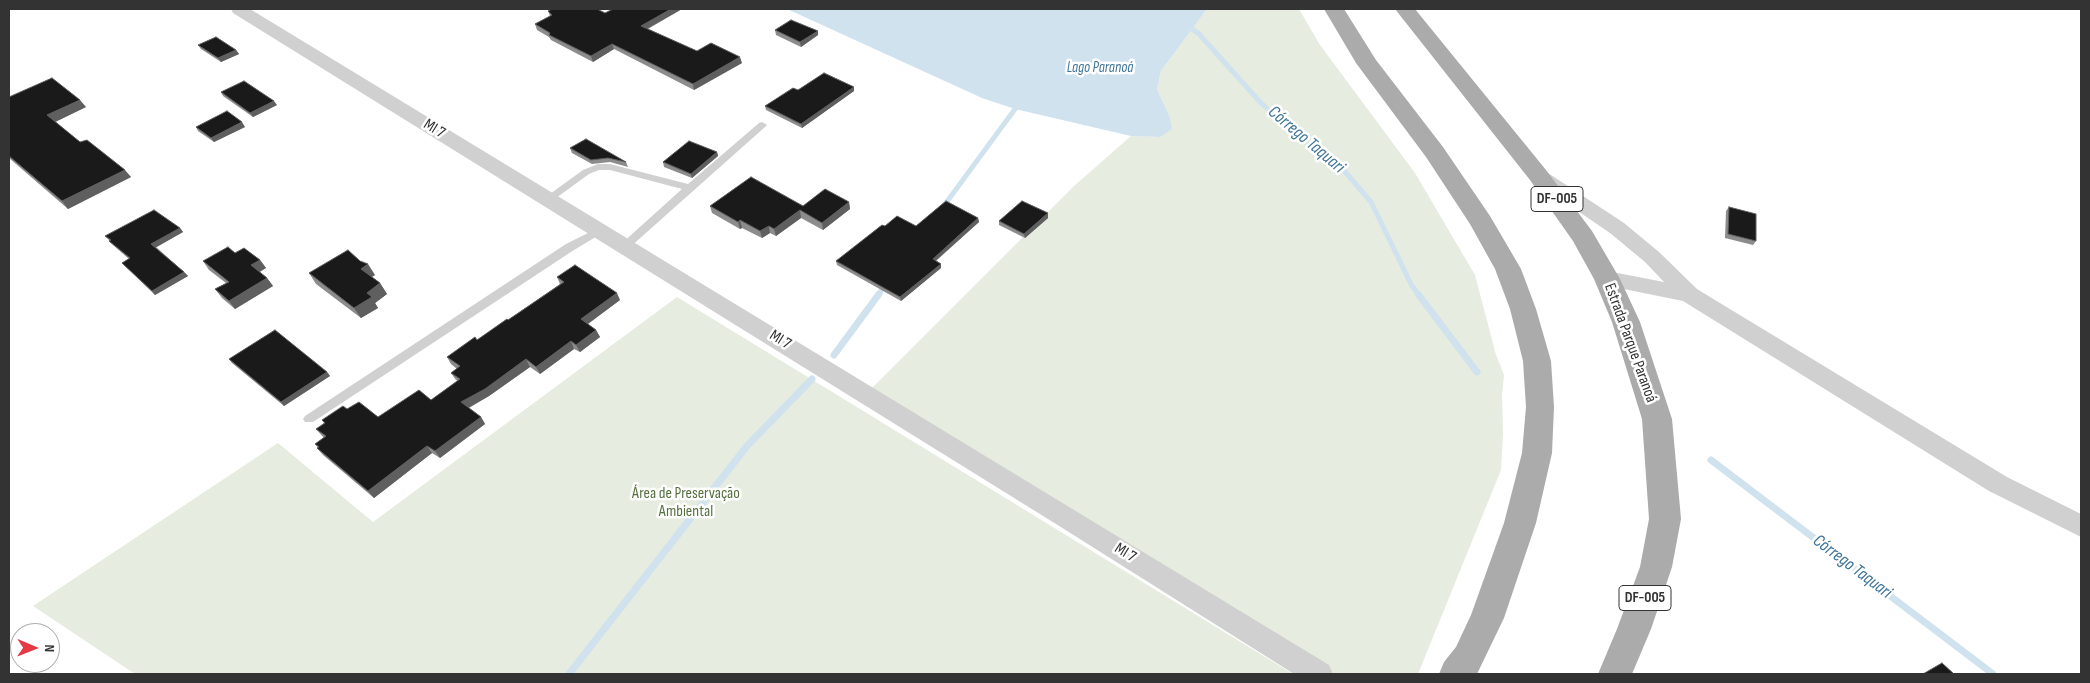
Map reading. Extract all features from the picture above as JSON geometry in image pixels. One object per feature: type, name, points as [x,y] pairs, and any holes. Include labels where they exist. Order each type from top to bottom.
[{"type":"main road","points":[[1334,9],[1367,63],[1435,152],[1481,222],[1508,269],[1523,309],[1537,361],[1540,407],[1537,453],[1520,523],[1487,618],[1468,658],[1456,674]]},
{"type":"main road","name":"Estrada Parque Paranoá","points":[[1406,9],[1538,175],[1583,237],[1607,279],[1626,322],[1657,418],[1665,518],[1656,567],[1634,629],[1615,674]]},
{"type":"street","name":"MI 7","points":[[239,9],[1319,674]]},
{"type":"street","points":[[1538,175],[1617,228],[1652,257],[1689,294],[1998,484],[2081,526]]},
{"type":"street","points":[[1607,279],[1689,294]]},
{"type":"lane","points":[[625,245],[762,125]]},
{"type":"lane","points":[[548,198],[586,172],[598,167],[610,167],[690,188]]},
{"type":"lane","points":[[309,419],[570,247],[600,230]]},
{"type":"green space","points":[[1207,9],[1299,9],[1320,45],[1415,173],[1475,275],[1496,355],[1504,375],[1501,470],[1418,674],[1320,674],[871,389],[1074,186],[1131,136],[1160,137],[1169,115],[1157,89],[1161,71]]},
{"type":"green space","name":"Área de Preservação Ambiental","points":[[677,297],[1293,674],[135,674],[33,606],[278,443],[373,522]]},
{"type":"water","name":"Lago Paranoá","points":[[787,9],[1207,9],[1161,71],[1157,89],[1169,115],[1172,129],[1160,137],[1131,136],[1015,109],[982,98]]},
{"type":"building","points":[[552,9],[597,9],[605,13],[613,9],[671,9],[641,26],[697,51],[711,43],[740,57],[693,84],[612,44],[591,56],[549,35],[550,33],[535,24],[552,15],[548,11]]},
{"type":"building","points":[[791,20],[818,31],[800,42],[775,30]]},
{"type":"building","points":[[216,37],[236,50],[218,58],[198,45]]},
{"type":"building","points":[[824,73],[854,87],[801,124],[765,106],[793,88],[798,90]]},
{"type":"building","points":[[52,78],[80,100],[47,115],[80,142],[87,140],[125,170],[62,201],[9,156],[9,97]]},
{"type":"building","points":[[244,81],[274,101],[250,113],[221,92]]},
{"type":"building","points":[[227,111],[242,122],[211,138],[196,127]]},
{"type":"building","points":[[586,139],[626,162],[608,158],[591,160],[570,148]]},
{"type":"building","points":[[689,141],[717,152],[691,174],[663,162]]},
{"type":"building","points":[[751,177],[803,206],[825,189],[849,202],[822,223],[800,210],[774,229],[769,226],[760,231],[740,220],[738,222],[710,206]]},
{"type":"building","points":[[946,201],[978,218],[933,259],[941,264],[900,297],[836,261],[882,225],[885,226],[897,216],[916,226]]},
{"type":"building","points":[[1022,201],[1048,213],[1024,234],[999,221]]},
{"type":"building","points":[[1729,207],[1756,214],[1756,241],[1728,234]]},
{"type":"building","points":[[154,210],[180,228],[151,244],[184,272],[152,291],[122,263],[130,258],[105,236]]},
{"type":"building","points":[[228,247],[235,253],[244,248],[260,260],[251,265],[267,278],[229,301],[215,289],[229,282],[203,261]]},
{"type":"building","points":[[348,250],[360,261],[368,264],[361,269],[380,283],[367,293],[372,297],[354,308],[309,273]]},
{"type":"building","points":[[575,265],[617,293],[581,319],[596,330],[576,345],[571,341],[536,367],[526,359],[485,389],[461,402],[481,417],[435,451],[427,446],[368,491],[317,448],[319,447],[315,444],[326,436],[316,429],[325,423],[322,420],[343,406],[347,409],[359,402],[378,417],[419,390],[431,400],[460,379],[451,373],[460,366],[447,357],[475,337],[477,340],[564,282],[557,277]]},
{"type":"building","points":[[275,330],[327,372],[281,402],[229,359]]},
{"type":"building","points":[[1942,663],[1954,674],[1923,674]]},
{"type":"waterway","name":"Córrego Taquari","points":[[1185,24],[1199,34],[1260,102],[1302,140],[1335,160],[1371,202],[1412,286],[1419,295]]},
{"type":"waterway","points":[[943,207],[1015,109],[1021,104]]},
{"type":"waterway","points":[[878,295],[886,284]]},
{"type":"waterway","points":[[834,355],[879,294]]},
{"type":"waterway","name":"Córrego Taquari","points":[[1418,294],[1477,372]]},
{"type":"waterway","points":[[569,674],[747,446],[812,379]]},
{"type":"waterway","name":"Córrego Taquari","points":[[1711,460],[1993,674]]}]
